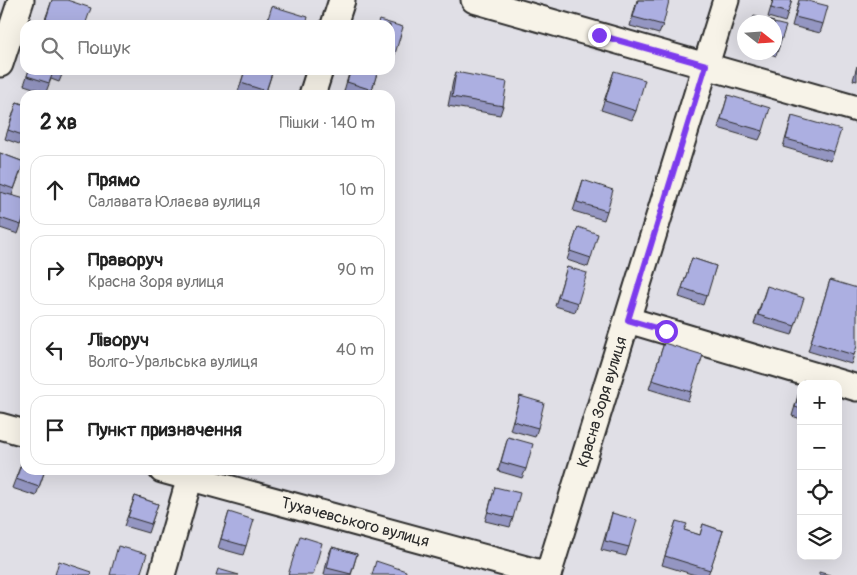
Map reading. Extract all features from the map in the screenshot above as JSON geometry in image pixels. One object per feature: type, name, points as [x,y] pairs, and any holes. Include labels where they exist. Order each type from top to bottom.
[{"type":"street","points":[[0,64],[21,0]]},
{"type":"street","points":[[336,20],[342,0]]},
{"type":"street","points":[[474,0],[857,109]]},
{"type":"street","name":"Красна Зоря вулиця","points":[[548,575],[726,0]]},
{"type":"street","points":[[314,90],[318,75]]},
{"type":"street","points":[[628,320],[857,388]]},
{"type":"street","points":[[0,426],[20,432]]},
{"type":"street","points":[[162,575],[191,475]]},
{"type":"street","name":"Тухачевського вулиця","points":[[195,475],[548,575]]},
{"type":"building","points":[[52,0],[67,0],[91,8],[87,20],[46,19]]},
{"type":"building","points":[[638,0],[669,1],[663,25],[633,17]]},
{"type":"building","points":[[773,0],[792,0],[788,13],[771,8]]},
{"type":"building","points":[[799,0],[828,6],[823,24],[795,17]]},
{"type":"building","points":[[272,6],[308,17],[307,20],[268,20]]},
{"type":"building","points":[[395,25],[403,27],[395,54]]},
{"type":"building","points":[[782,25],[786,26],[782,38]]},
{"type":"building","points":[[614,71],[645,80],[636,111],[605,101]]},
{"type":"building","points":[[456,72],[507,82],[503,106],[452,97]]},
{"type":"building","points":[[27,75],[52,75],[49,83]]},
{"type":"building","points":[[243,75],[271,75],[266,90],[241,83]]},
{"type":"building","points":[[349,75],[376,75],[372,90],[347,82]]},
{"type":"building","points":[[728,95],[770,108],[763,131],[721,119]]},
{"type":"building","points":[[17,102],[20,103],[20,134],[8,130]]},
{"type":"building","points":[[792,116],[841,130],[834,152],[786,139]]},
{"type":"building","points":[[0,153],[20,160],[20,173],[14,189],[0,184]]},
{"type":"building","points":[[583,180],[613,190],[607,211],[577,202]]},
{"type":"building","points":[[0,192],[20,198],[20,225],[0,218]]},
{"type":"building","points":[[578,227],[598,234],[591,258],[570,251]]},
{"type":"building","points":[[692,258],[716,266],[707,296],[682,288]]},
{"type":"building","points":[[567,267],[587,273],[578,303],[558,297]]},
{"type":"building","points":[[830,280],[857,288],[857,346],[854,355],[811,342]]},
{"type":"building","points":[[767,286],[804,298],[795,326],[758,315]]},
{"type":"building","points":[[664,343],[703,355],[691,392],[652,380]]},
{"type":"building","points":[[520,396],[544,403],[538,428],[513,421]]},
{"type":"building","points":[[508,437],[533,444],[526,469],[501,462]]},
{"type":"building","points":[[20,468],[20,475],[43,475],[39,487],[16,479]]},
{"type":"building","points":[[495,487],[520,493],[513,518],[488,512]]},
{"type":"building","points":[[135,496],[158,504],[151,524],[128,517]]},
{"type":"building","points":[[229,512],[254,520],[246,546],[221,539]]},
{"type":"building","points":[[612,513],[637,520],[629,547],[605,541]]},
{"type":"building","points":[[676,521],[687,524],[684,530],[700,535],[703,524],[723,531],[710,570],[665,556]]},
{"type":"building","points":[[300,536],[322,543],[313,575],[288,575]]},
{"type":"building","points":[[118,546],[147,554],[140,575],[110,575]]},
{"type":"building","points":[[332,547],[357,554],[351,574],[327,568]]},
{"type":"building","points":[[59,561],[92,572],[91,575],[55,575]]},
{"type":"building","points":[[376,561],[406,571],[405,575],[372,575]]},
{"type":"building","points":[[218,569],[239,575],[216,575]]},
{"type":"building","points":[[819,572],[830,575],[819,575]]},
{"type":"route","points":[[599,35],[706,65],[628,320],[666,331]]}]
